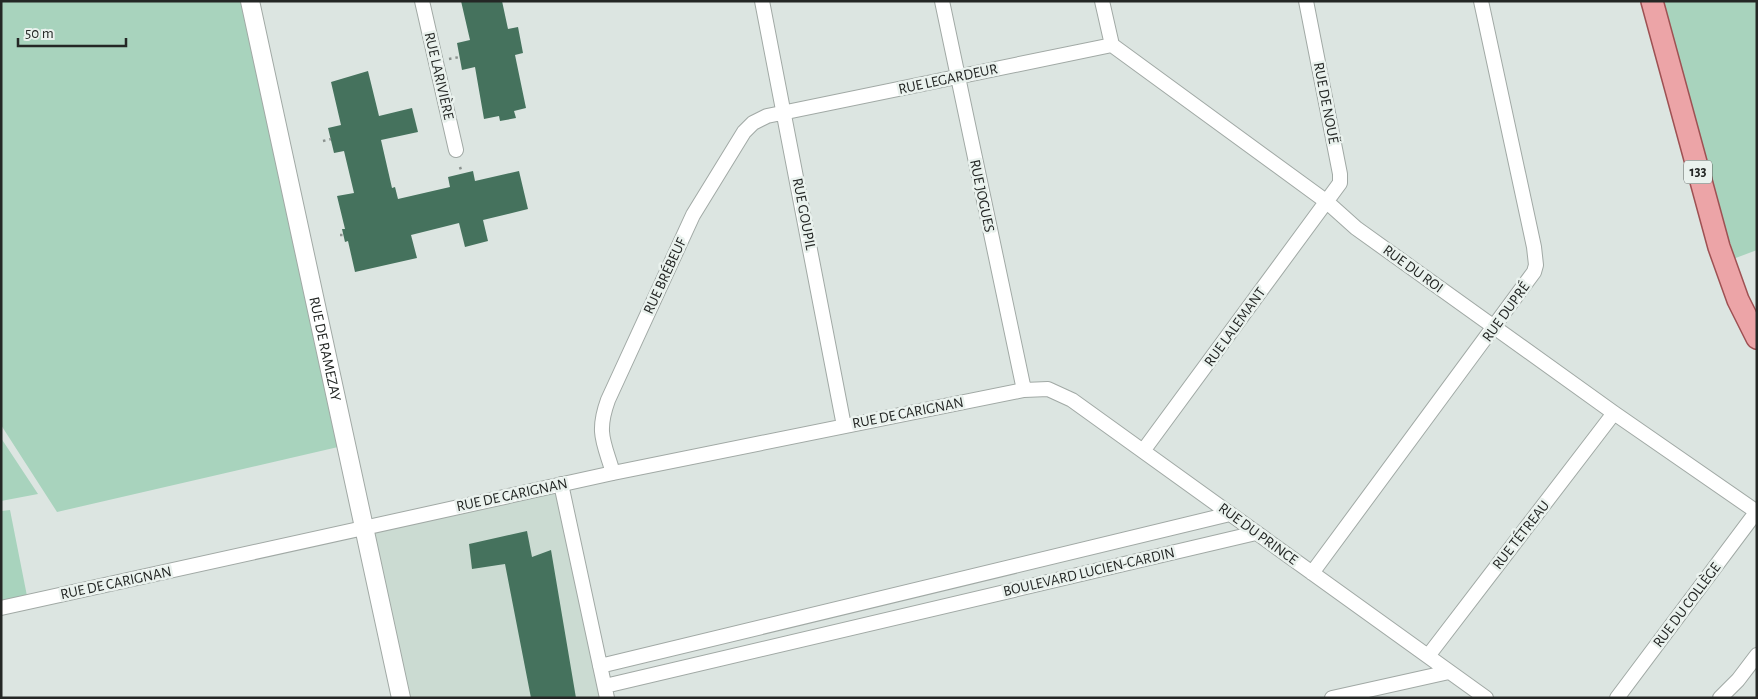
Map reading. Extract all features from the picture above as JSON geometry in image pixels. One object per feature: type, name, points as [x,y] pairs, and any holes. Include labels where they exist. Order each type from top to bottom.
[{"type":"main road","name":"133","points":[[1652,1],[1719,247],[1738,300],[1757,338]]},
{"type":"street","name":"RUE DE RAMEZAY","points":[[250,1],[401,698]]},
{"type":"street","name":"RUE LARIVIÈRE","points":[[422,1],[456,150]]},
{"type":"street","name":"RUE GOUPIL","points":[[762,1],[785,112],[844,426]]},
{"type":"street","name":"RUE JOGUES","points":[[942,1],[1024,390]]},
{"type":"street","points":[[1102,1],[1112,45]]},
{"type":"street","name":"RUE DE NOUË","points":[[1306,1],[1340,174],[1340,183],[1327,202]]},
{"type":"street","name":"RUE DUPRÉ","points":[[1312,573],[1495,328],[1534,272],[1536,265],[1481,1]]},
{"type":"street","name":"RUE LEGARDEUR","points":[[785,112],[1112,45]]},
{"type":"street","name":"RUE DU ROI","points":[[1112,45],[1327,202],[1356,228],[1614,414],[1757,512]]},
{"type":"street","name":"RUE BRÉBEUF","points":[[614,473],[601,436],[602,416],[693,215],[744,132],[760,119],[785,112]]},
{"type":"street","name":"RUE LALEMANT","points":[[1143,451],[1327,202]]},
{"type":"street","name":"RUE DU PRINCE","points":[[1024,390],[1048,389],[1072,400],[1486,698]]},
{"type":"street","name":"RUE DE CARIGNAN","points":[[1,608],[561,484],[1024,390]]},
{"type":"street","name":"RUE TÉTREAU","points":[[1428,656],[1614,414]]},
{"type":"street","points":[[561,484],[606,692]]},
{"type":"street","name":"RUE DU COLLÈGE","points":[[1617,698],[1757,512]]},
{"type":"street","name":"BOULEVARD LUCIEN-CARDIN","points":[[600,666],[1230,514]]},
{"type":"street","name":"BOULEVARD LUCIEN-CARDIN","points":[[606,692],[770,648],[1256,533]]},
{"type":"street","points":[[1053,557],[1058,580]]},
{"type":"street","points":[[918,590],[922,612]]},
{"type":"street","points":[[765,626],[770,648]]},
{"type":"street","points":[[1720,698],[1738,680],[1757,655]]},
{"type":"street","points":[[1332,698],[1449,672]]},
{"type":"path","points":[[323,141],[331,139]]},
{"type":"path","points":[[460,167],[462,173]]},
{"type":"shaded area","points":[[558,488],[604,698],[407,698],[371,531]]},
{"type":"green space","points":[[1,1],[250,1],[351,444],[57,512],[1,425]]},
{"type":"green space","points":[[1653,1],[1757,1],[1757,250],[1725,262]]},
{"type":"green space","points":[[1,438],[38,494],[1,501]]},
{"type":"green space","points":[[10,510],[27,596],[1,602],[1,511]]},
{"type":"building","points":[[461,1],[502,1],[508,29],[518,27],[523,53],[515,55],[526,108],[514,111],[516,118],[500,121],[499,116],[484,119],[475,67],[462,70],[457,43],[470,40]]},
{"type":"building","points":[[368,71],[379,116],[412,108],[418,132],[381,140],[392,188],[395,187],[398,199],[450,187],[448,177],[473,171],[475,181],[519,171],[528,209],[483,220],[488,241],[465,247],[459,223],[411,235],[417,258],[355,272],[348,241],[345,242],[342,229],[345,229],[337,196],[354,193],[344,151],[334,153],[328,128],[341,125],[331,82]]},
{"type":"building","points":[[527,531],[532,557],[551,550],[576,698],[531,698],[505,564],[472,569],[469,544]]}]
